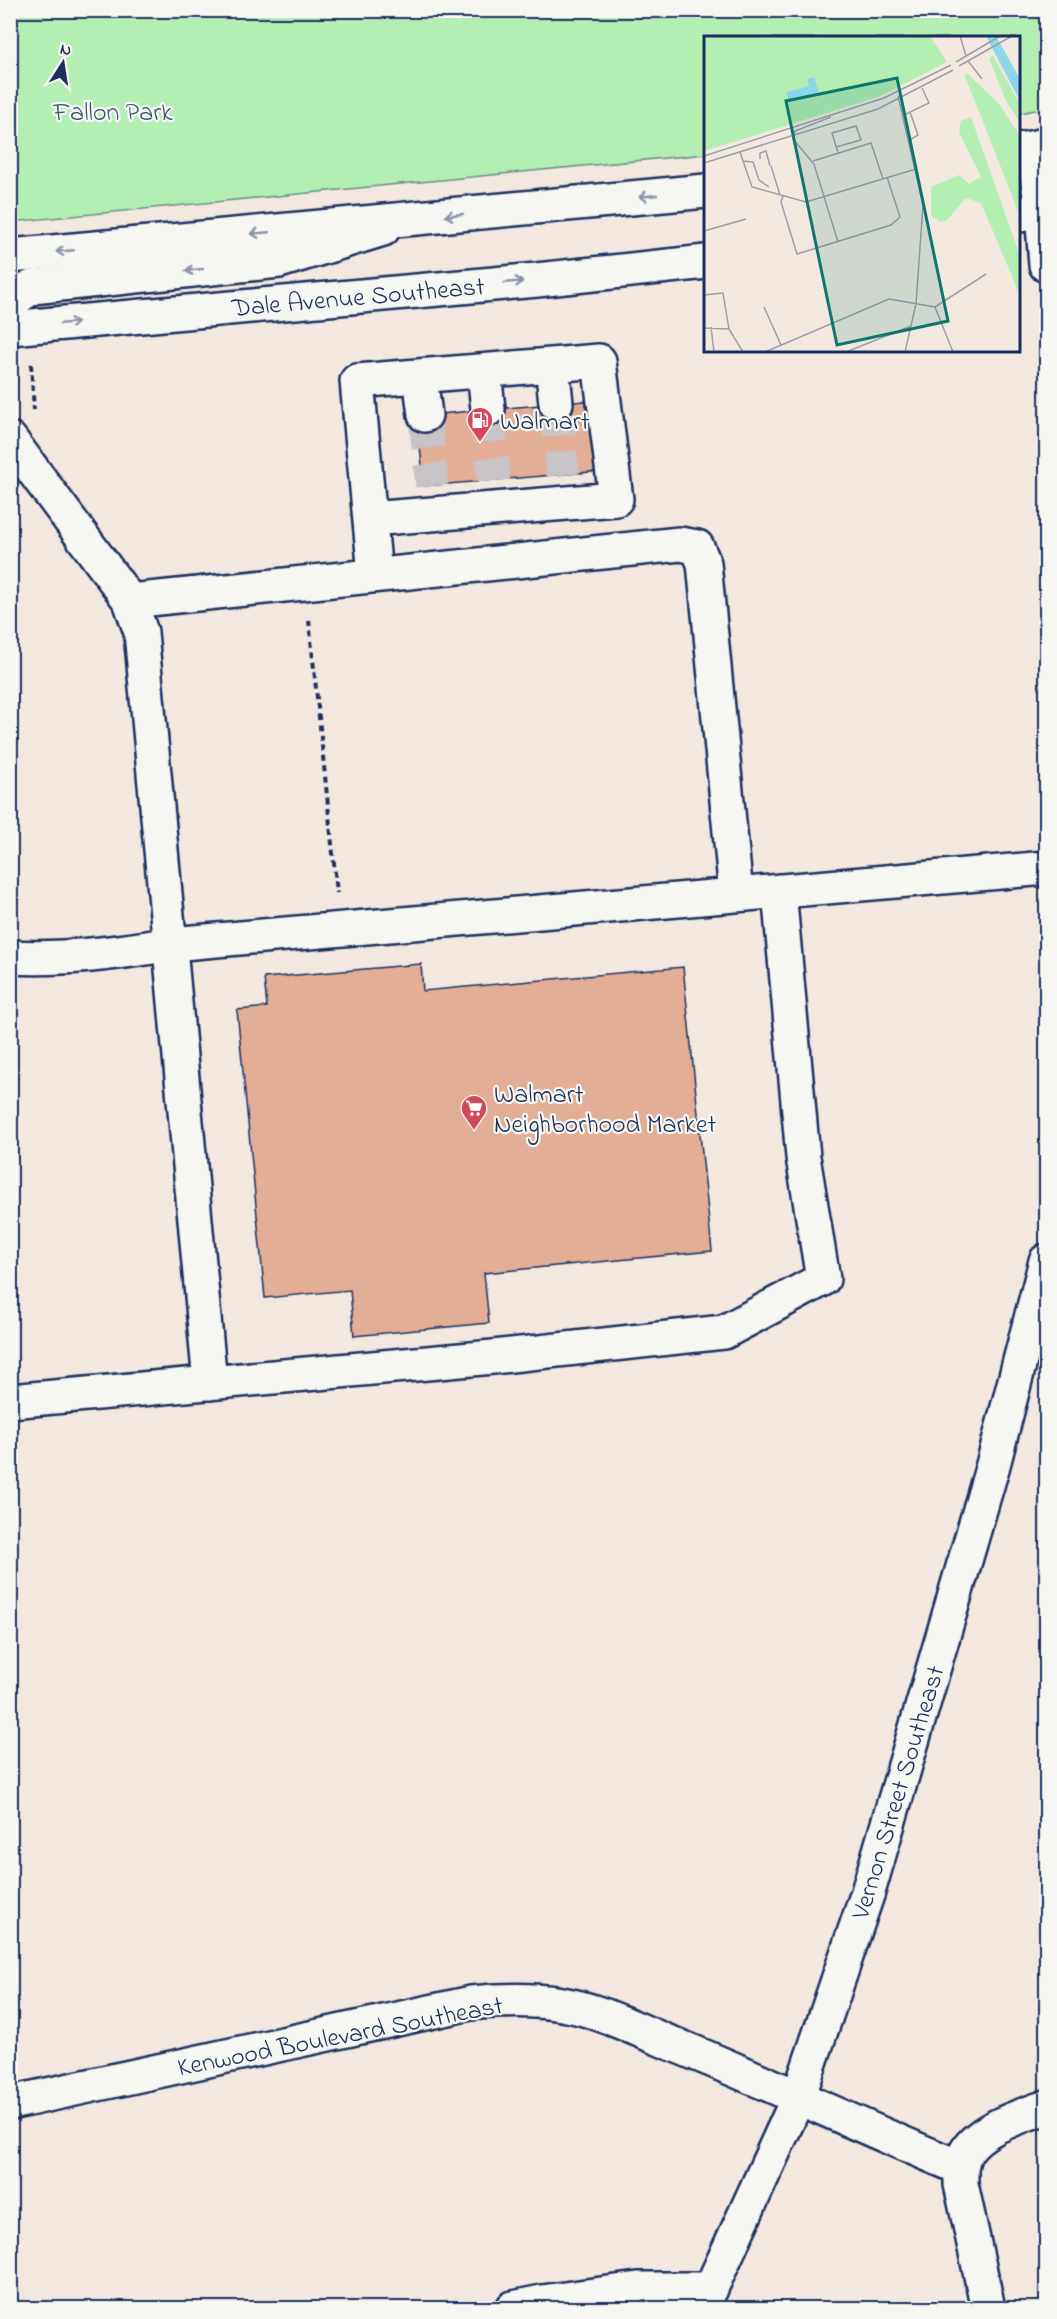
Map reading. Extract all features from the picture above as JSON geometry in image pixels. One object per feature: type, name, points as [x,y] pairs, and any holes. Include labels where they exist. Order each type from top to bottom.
[{"type":"street","points":[[1033,148],[1036,212],[1047,265]]},
{"type":"street","points":[[10,256],[704,190]]},
{"type":"street","points":[[10,302],[32,287],[279,261],[414,219]]},
{"type":"street","name":"Dale Avenue Southeast","points":[[10,328],[537,280],[704,262]]},
{"type":"street","points":[[370,519],[433,500],[495,495],[572,493],[616,499],[599,361],[357,381],[375,575]]},
{"type":"street","points":[[552,365],[556,404]]},
{"type":"street","points":[[484,371],[488,409]]},
{"type":"street","points":[[420,376],[425,414]]},
{"type":"street","points":[[10,439],[130,602],[141,632],[210,1383]]},
{"type":"street","points":[[572,493],[593,552]]},
{"type":"street","points":[[130,602],[593,552],[680,544],[698,547],[704,563],[736,894]]},
{"type":"street","points":[[10,957],[38,959],[106,954],[171,944],[1047,868]]},
{"type":"street","points":[[10,1401],[493,1357],[724,1332],[823,1279],[802,1157],[779,891]]},
{"type":"street","name":"Vernon Street Southeast","points":[[707,2299],[798,2098],[868,1893],[993,1465],[1047,1261]]},
{"type":"street","name":"Kenwood Boulevard Southeast","points":[[10,2103],[471,2003],[512,1999],[562,2004],[591,2012],[725,2065],[874,2133],[961,2168]]},
{"type":"street","points":[[988,2308],[961,2184],[964,2154],[978,2137],[1013,2119],[1047,2107]]},
{"type":"street","points":[[513,2308],[638,2289],[707,2299]]},
{"type":"green space","name":"Fallon Park","points":[[11,10],[1046,11],[1046,108],[1021,113],[1021,36],[704,36],[704,154],[11,222]]},
{"type":"building","points":[[596,400],[602,471],[424,486],[417,416]]},
{"type":"building","name":"Walmart Neighborhood Market","points":[[421,964],[423,991],[683,967],[712,1251],[484,1273],[489,1323],[354,1336],[350,1290],[265,1298],[237,1010],[267,1007],[264,978]]},
{"type":"tunnel","points":[[556,403],[563,475]]},
{"type":"tunnel","points":[[488,409],[494,481]]},
{"type":"tunnel","points":[[425,415],[432,486]]},
{"type":"place","name":"Walmart","points":[[480,443]]},
{"type":"place","name":"Walmart Neighborhood Market","points":[[474,1131]]}]
